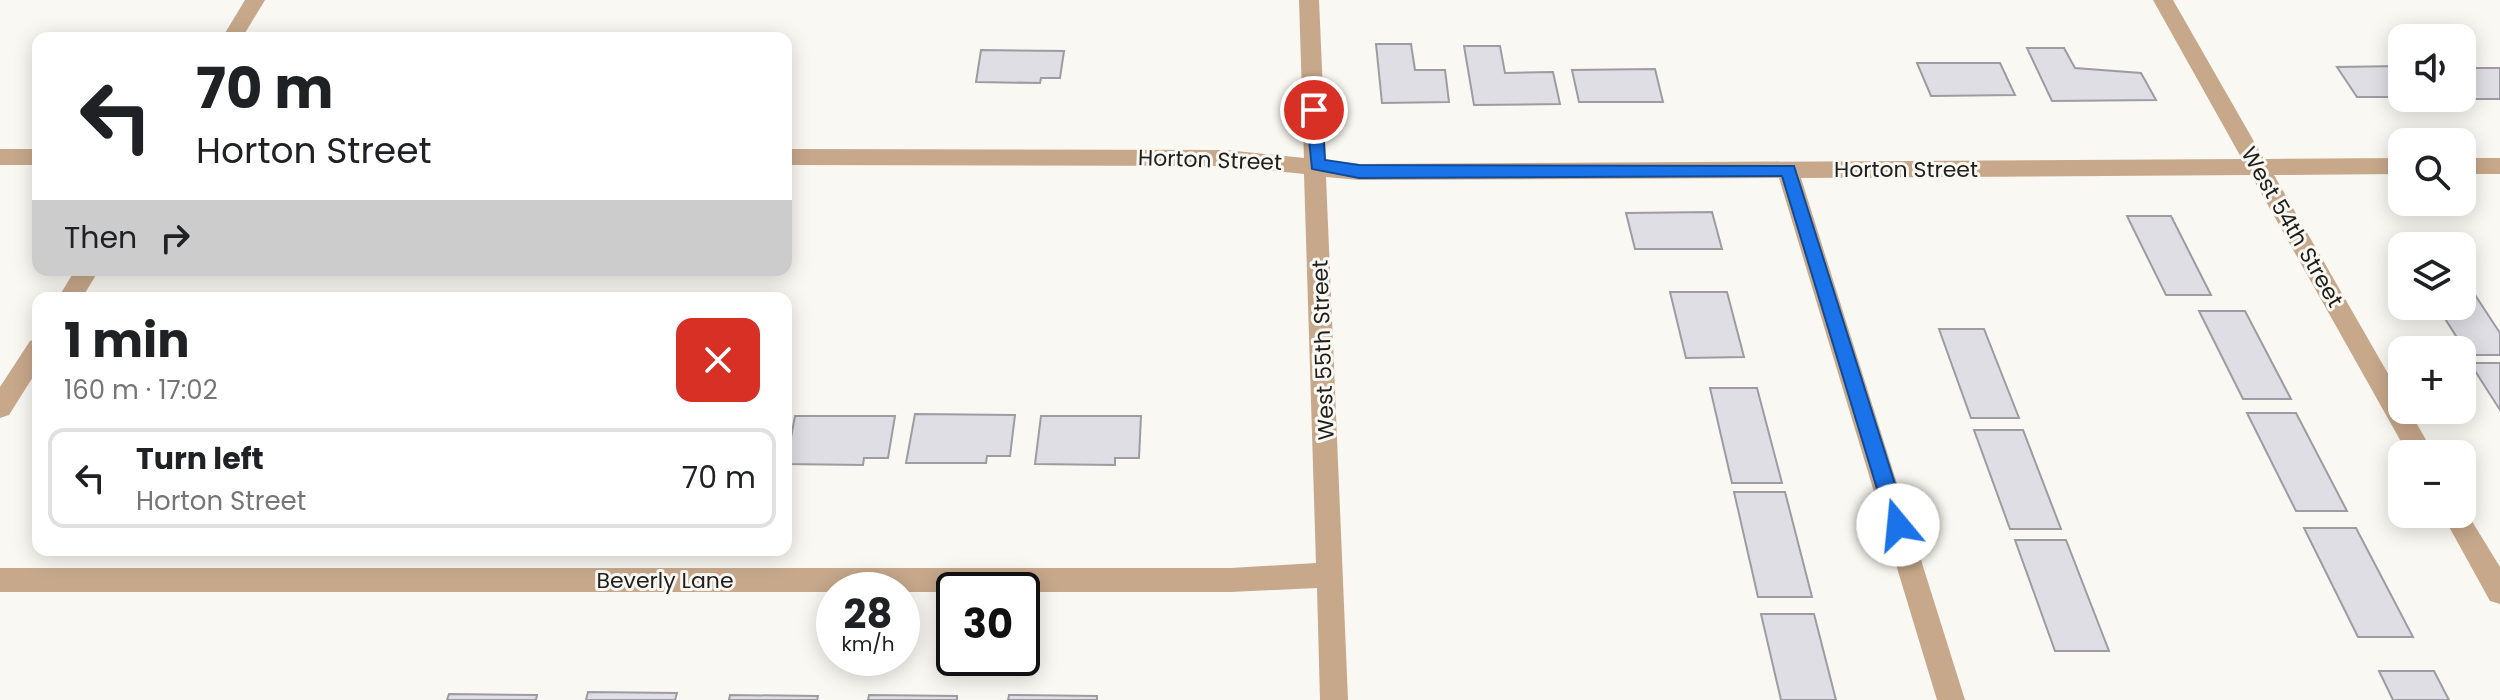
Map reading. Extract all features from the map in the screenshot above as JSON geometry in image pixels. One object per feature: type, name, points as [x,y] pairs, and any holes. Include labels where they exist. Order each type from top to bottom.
[{"type":"street","points":[[236,32],[255,0]]},
{"type":"street","name":"West 55th Street","points":[[1309,0],[1334,700]]},
{"type":"street","name":"West 54th Street","points":[[2163,0],[2413,440]]},
{"type":"street","points":[[0,157],[32,157]]},
{"type":"street","name":"Horton Street","points":[[792,157],[1226,158],[1317,165],[1359,172],[2388,166]]},
{"type":"street","points":[[2476,166],[2500,166]]},
{"type":"street","points":[[1788,170],[1951,700]]},
{"type":"street","points":[[0,408],[32,357]]},
{"type":"street","points":[[2463,528],[2500,592]]},
{"type":"street","name":"Beverly Lane","points":[[0,580],[1231,580],[1330,575]]},
{"type":"building","points":[[1376,44],[1411,44],[1415,70],[1445,70],[1449,102],[1382,103]]},
{"type":"building","points":[[1464,46],[1500,46],[1505,73],[1553,72],[1560,104],[1474,105]]},
{"type":"building","points":[[2027,48],[2064,48],[2075,68],[2141,73],[2156,100],[2052,101]]},
{"type":"building","points":[[981,50],[1064,51],[1060,78],[1041,78],[1040,83],[976,82]]},
{"type":"building","points":[[1917,63],[2000,63],[2015,95],[1931,96]]},
{"type":"building","points":[[2388,66],[2388,97],[2357,97],[2337,67]]},
{"type":"building","points":[[2476,68],[2500,68],[2500,99],[2476,99]]},
{"type":"building","points":[[1655,69],[1663,102],[1579,102],[1572,70]]},
{"type":"building","points":[[1712,212],[1722,249],[1635,249],[1626,213]]},
{"type":"building","points":[[2127,216],[2171,216],[2211,295],[2166,295]]},
{"type":"building","points":[[1670,292],[1727,292],[1744,357],[1686,358]]},
{"type":"building","points":[[2476,296],[2500,333],[2500,355],[2476,355],[2476,336],[2456,336],[2446,320],[2476,320]]},
{"type":"building","points":[[2199,311],[2245,311],[2291,399],[2243,399]]},
{"type":"building","points":[[1939,329],[1984,329],[2019,418],[1971,418]]},
{"type":"building","points":[[2476,363],[2500,363],[2500,410],[2476,372]]},
{"type":"building","points":[[1710,388],[1757,388],[1782,483],[1732,483]]},
{"type":"building","points":[[2247,413],[2296,413],[2347,511],[2296,511]]},
{"type":"building","points":[[915,414],[1015,415],[1010,456],[987,456],[986,463],[906,463]]},
{"type":"building","points":[[795,416],[895,416],[888,458],[864,458],[863,465],[792,464]]},
{"type":"building","points":[[1041,416],[1141,416],[1139,458],[1115,458],[1115,465],[1035,464]]},
{"type":"building","points":[[1974,430],[2023,430],[2061,529],[2010,529]]},
{"type":"building","points":[[1734,492],[1785,492],[1812,597],[1758,597]]},
{"type":"building","points":[[2304,528],[2356,528],[2413,637],[2358,637]]},
{"type":"building","points":[[2015,540],[2066,540],[2109,651],[2055,651]]},
{"type":"building","points":[[1761,614],[1814,614],[1836,700],[1781,700]]},
{"type":"building","points":[[2379,671],[2434,671],[2449,700],[2393,700]]},
{"type":"building","points":[[588,692],[677,693],[675,700],[586,700]]},
{"type":"building","points":[[449,694],[537,695],[536,700],[447,700]]},
{"type":"building","points":[[730,695],[818,696],[817,700],[729,700]]},
{"type":"building","points":[[869,695],[957,696],[957,700],[868,700]]},
{"type":"building","points":[[1009,695],[1097,696],[1097,700],[1008,700]]},
{"type":"route","points":[[1314,110],[1317,165],[1359,172],[1788,170],[1898,525]]}]
